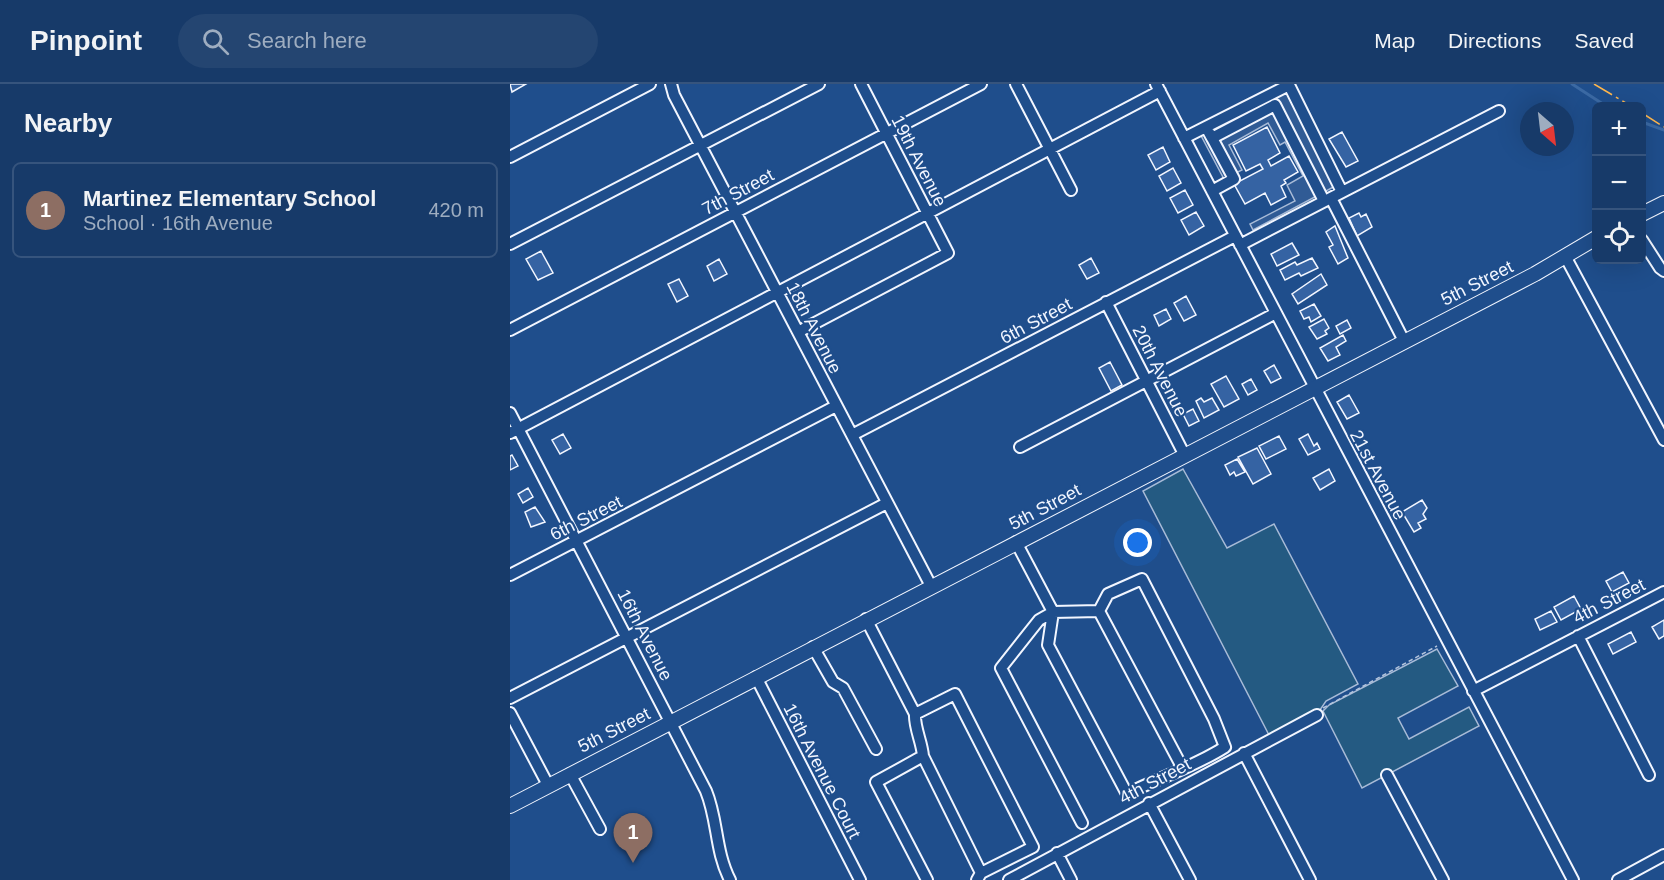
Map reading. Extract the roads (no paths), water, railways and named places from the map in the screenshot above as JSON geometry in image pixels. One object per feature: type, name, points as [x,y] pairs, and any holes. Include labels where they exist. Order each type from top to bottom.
[{"type":"main road","points":[[1646,212],[1663,204]]},
{"type":"main road","name":"5th Street","points":[[510,806],[1404,341],[1592,240]]},
{"type":"street","points":[[510,157],[650,84]]},
{"type":"street","name":"18th Avenue","points":[[671,84],[674,95],[931,586]]},
{"type":"street","points":[[510,244],[819,84]]},
{"type":"street","name":"19th Avenue","points":[[798,332],[948,254],[861,84]]},
{"type":"street","name":"7th Street","points":[[510,330],[981,84]]},
{"type":"street","points":[[1016,84],[1071,190]]},
{"type":"street","points":[[1212,138],[1275,105],[1289,85]]},
{"type":"street","points":[[1185,138],[1289,85]]},
{"type":"street","points":[[1289,85],[1342,192]]},
{"type":"street","points":[[514,431],[778,293],[1158,88]]},
{"type":"street","name":"21st Avenue","points":[[1158,88],[1573,880]]},
{"type":"street","points":[[1275,105],[1404,341]]},
{"type":"street","name":"6th Street","points":[[852,435],[1106,302],[1327,200],[1498,111]]},
{"type":"street","points":[[1206,127],[1234,179],[1212,191]]},
{"type":"street","points":[[1297,148],[1315,138]]},
{"type":"street","points":[[1646,247],[1664,271]]},
{"type":"street","points":[[1565,256],[1664,440]]},
{"type":"street","name":"20th Avenue","points":[[1106,302],[1184,454]]},
{"type":"street","points":[[1020,447],[1276,314]]},
{"type":"street","name":"6th Street","points":[[510,575],[836,406]]},
{"type":"street","name":"16th Avenue","points":[[510,413],[514,431],[578,540],[709,798],[718,851],[730,880]]},
{"type":"street","points":[[510,698],[887,503]]},
{"type":"street","points":[[1016,542],[1053,612],[1048,645],[1127,794],[1182,767],[1195,765],[1225,747],[1214,719],[1142,579],[1108,594],[1099,611]]},
{"type":"street","name":"4th Street","points":[[1473,691],[1664,592]]},
{"type":"street","points":[[1082,823],[1001,668],[1039,620],[1053,612],[1099,611]]},
{"type":"street","points":[[1099,611],[1182,767]]},
{"type":"street","points":[[866,619],[915,714],[914,722],[922,742],[923,756],[979,877],[1033,847],[955,694],[915,714]]},
{"type":"street","points":[[1578,636],[1649,775]]},
{"type":"street","points":[[813,648],[833,682],[843,688],[876,749]]},
{"type":"street","name":"16th Avenue Court","points":[[756,677],[860,880]]},
{"type":"street","points":[[510,713],[548,786]]},
{"type":"street","name":"4th Street","points":[[1009,880],[1317,715]]},
{"type":"street","points":[[1244,753],[1310,880]]},
{"type":"street","points":[[923,756],[876,782],[927,880]]},
{"type":"street","points":[[570,774],[600,829]]},
{"type":"street","points":[[1387,775],[1443,880]]},
{"type":"street","points":[[1149,803],[1190,880]]},
{"type":"street","points":[[1057,853],[1071,880]]},
{"type":"street","points":[[1618,880],[1664,855]]},
{"type":"waterway","points":[[1572,84],[1600,102]]},
{"type":"waterway","points":[[1646,123],[1664,130]]},
{"type":"place","name":"Martinez Elementary School","points":[[633,863]]}]
